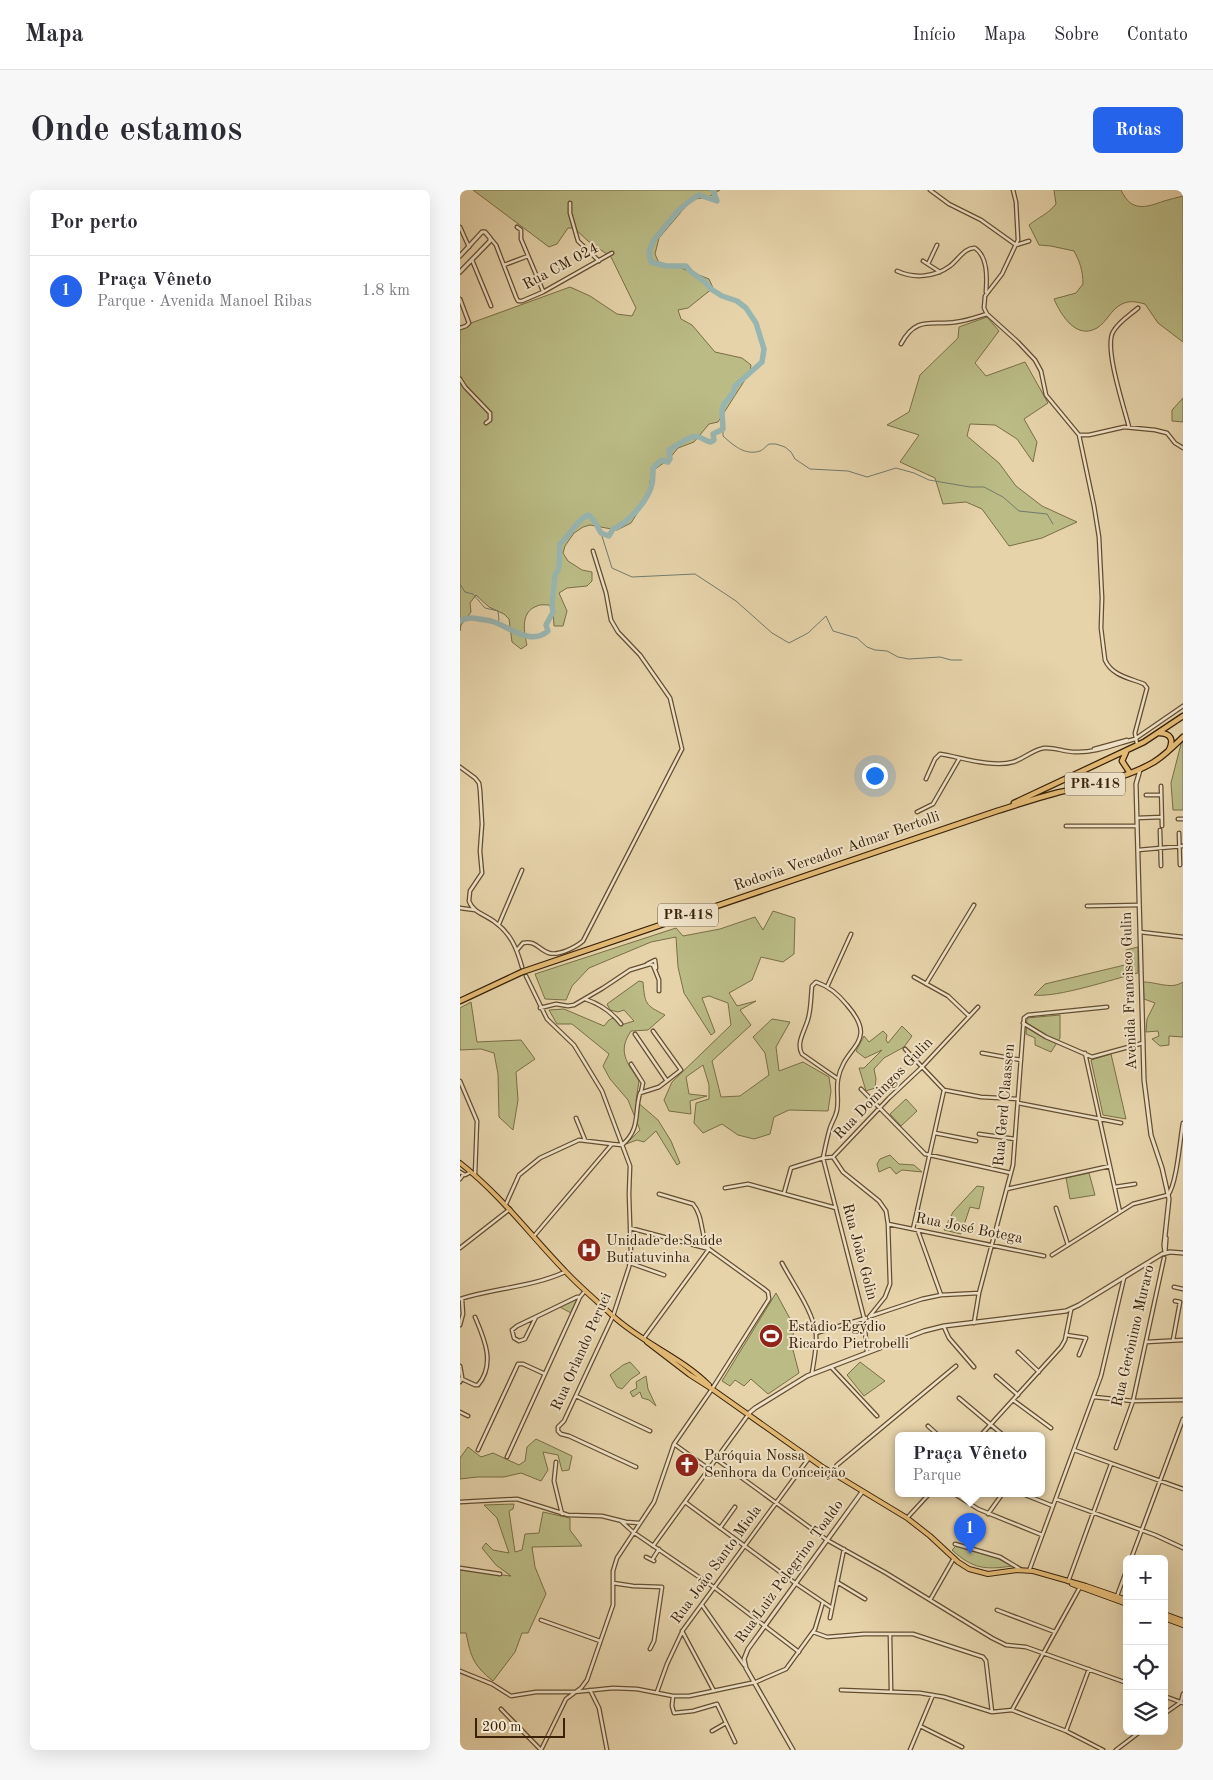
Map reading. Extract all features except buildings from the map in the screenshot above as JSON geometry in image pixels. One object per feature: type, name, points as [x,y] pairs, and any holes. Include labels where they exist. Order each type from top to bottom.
[{"type":"highway","name":"Rodovia Vereador Admar Bertolli","points":[[997,811],[1129,750],[1159,733],[1183,716]]},
{"type":"highway","points":[[1159,733],[1168,734],[1171,738],[1168,751]]},
{"type":"highway","name":"Rodovia Vereador Admar Bertolli","points":[[460,1001],[522,972],[997,811],[1130,773],[1155,762],[1183,737]]},
{"type":"highway","points":[[1129,750],[1124,755],[1122,761],[1130,773]]},
{"type":"main road","points":[[460,1165],[473,1174],[506,1204],[565,1272],[613,1316],[694,1379],[712,1389],[831,1473],[907,1518],[965,1567],[980,1573],[993,1574],[1021,1570],[1029,1571],[1086,1586],[1123,1599]]},
{"type":"main road","points":[[645,1341],[660,1349],[705,1381],[712,1389]]},
{"type":"main road","points":[[666,1358],[681,1364]]},
{"type":"main road","points":[[1068,1582],[1123,1603]]},
{"type":"main road","points":[[1168,1615],[1183,1621]]},
{"type":"main road","points":[[1168,1619],[1183,1625]]},
{"type":"street","points":[[930,190],[949,204],[981,220],[1016,245]]},
{"type":"street","points":[[986,294],[1002,274],[1016,245],[1018,236],[1013,190]]},
{"type":"street","points":[[570,203],[570,214],[578,241],[599,261]]},
{"type":"street","points":[[460,226],[468,247]]},
{"type":"street","points":[[517,227],[521,230],[521,239],[543,292]]},
{"type":"street","points":[[460,256],[482,232],[496,245],[504,265],[528,256]]},
{"type":"street","points":[[460,272],[491,239]]},
{"type":"street","points":[[1016,245],[1029,241]]},
{"type":"street","points":[[928,264],[937,245]]},
{"type":"street","points":[[896,271],[919,276],[940,272],[968,250],[975,248],[981,254],[984,265],[986,294],[983,303],[987,314],[1035,360],[1041,371],[1046,395],[1079,434],[1099,537],[1102,598],[1101,628],[1105,660],[1107,665],[1114,671],[1144,684],[1147,688],[1138,718],[1135,739],[1138,745]]},
{"type":"street","name":"Rua CM 024","points":[[504,265],[518,301],[522,301],[543,292],[612,253]]},
{"type":"street","points":[[472,260],[491,306]]},
{"type":"street","points":[[923,260],[940,272]]},
{"type":"street","points":[[460,299],[468,321],[466,326],[460,328]]},
{"type":"street","points":[[1129,427],[1113,364],[1110,340],[1115,328],[1138,308]]},
{"type":"street","points":[[901,344],[908,334],[925,322],[955,322],[987,314]]},
{"type":"street","points":[[460,379],[465,387],[490,413],[490,420],[486,423]]},
{"type":"street","points":[[1079,434],[1088,435],[1129,427],[1165,432],[1183,448]]},
{"type":"street","points":[[517,950],[521,944],[530,942],[537,944],[548,953],[554,953],[576,946],[584,941],[682,749],[670,698],[640,655],[612,624],[608,612],[606,593],[593,551]]},
{"type":"street","points":[[926,779],[939,754],[973,761],[1008,763],[1016,761],[1030,752],[1044,748],[1073,752],[1087,751],[1135,739],[1183,706]]},
{"type":"street","points":[[917,812],[933,804],[959,759]]},
{"type":"street","points":[[460,768],[475,778],[480,786],[482,873],[468,898],[471,906],[476,911],[499,924],[510,936],[522,967]]},
{"type":"street","name":"Avenida Francisco Gulin","points":[[1142,768],[1138,774],[1136,784],[1143,1043],[1147,1114],[1152,1141],[1168,1195]]},
{"type":"street","name":"Avenida Francisco Gulin","points":[[1130,773],[1136,784]]},
{"type":"street","points":[[1161,786],[1162,826]]},
{"type":"street","points":[[1146,795],[1161,795]]},
{"type":"street","points":[[1137,818],[1162,817]]},
{"type":"street","points":[[1178,819],[1183,819]]},
{"type":"street","points":[[1066,826],[1137,826]]},
{"type":"street","points":[[1160,830],[1162,866]]},
{"type":"street","points":[[1179,833],[1181,846],[1180,865]]},
{"type":"street","points":[[1138,850],[1181,846]]},
{"type":"street","points":[[499,924],[522,870]]},
{"type":"street","points":[[926,984],[974,905]]},
{"type":"street","points":[[1087,906],[1139,905]]},
{"type":"street","points":[[460,908],[476,911]]},
{"type":"street","points":[[1140,932],[1183,937]]},
{"type":"street","points":[[827,987],[851,934]]},
{"type":"street","points":[[541,1009],[556,1004],[571,1006],[630,970],[646,965],[654,960],[659,980],[659,991]]},
{"type":"street","name":"Rua Orlando Peruci","points":[[526,976],[541,1009],[553,1026],[574,1045],[602,1091],[630,1166],[630,1264],[613,1316],[564,1421],[558,1427],[558,1431],[636,1467]]},
{"type":"street","points":[[914,977],[948,996],[969,1016]]},
{"type":"street","points":[[823,1158],[828,1133],[837,1110],[838,1079],[842,1066],[860,1037],[861,1030],[859,1020],[840,998],[827,987],[816,982],[813,984],[808,1019],[799,1050],[838,1079]]},
{"type":"street","points":[[585,998],[600,1005],[614,1015],[621,1024]]},
{"type":"street","name":"Rua Domingos Gulin","points":[[784,1193],[791,1168],[823,1158],[833,1157],[978,1007]]},
{"type":"street","name":"Rua Gerd Claassen","points":[[974,1323],[979,1293],[1011,1173],[1024,1018],[1036,1014],[1107,1007]]},
{"type":"street","points":[[1023,1023],[1046,1037],[1094,1056],[1143,1043]]},
{"type":"street","points":[[641,1092],[656,1088],[667,1082],[681,1070],[653,1031]]},
{"type":"street","points":[[634,1034],[667,1082]]},
{"type":"street","points":[[905,1050],[944,1090],[1018,1101],[1121,1123]]},
{"type":"street","points":[[982,1053],[1020,1060]]},
{"type":"street","points":[[1085,1053],[1120,1212]]},
{"type":"street","points":[[506,1204],[517,1178],[526,1167],[550,1152],[576,1141],[586,1140],[622,1144],[630,1138],[634,1131],[639,1095],[643,1083],[631,1064]]},
{"type":"street","points":[[460,1081],[476,1121],[473,1174],[461,1174],[460,1179]]},
{"type":"street","points":[[861,1088],[923,1152],[930,1156],[1011,1173]]},
{"type":"street","points":[[913,1230],[944,1090]]},
{"type":"street","points":[[576,1118],[586,1140]]},
{"type":"street","name":"Rua Gerônimo Muraro","points":[[1165,1252],[1167,1246],[1168,1195],[1174,1181],[1183,1123]]},
{"type":"street","points":[[935,1133],[976,1141]]},
{"type":"street","points":[[979,1134],[1015,1139]]},
{"type":"street","points":[[534,1236],[612,1144]]},
{"type":"street","points":[[833,1157],[843,1172],[883,1205],[888,1224],[890,1284],[885,1297],[869,1317]]},
{"type":"street","name":"Rua João Golin","points":[[823,1158],[864,1318],[867,1352]]},
{"type":"street","points":[[1007,1189],[1110,1166]]},
{"type":"street","points":[[1165,1180],[1174,1181]]},
{"type":"street","points":[[725,1188],[748,1184],[836,1208]]},
{"type":"street","points":[[1114,1187],[1135,1184]]},
{"type":"street","points":[[659,1194],[687,1201],[696,1207],[705,1240],[710,1249]]},
{"type":"street","points":[[1052,1255],[1138,1202],[1168,1195]]},
{"type":"street","points":[[1056,1208],[1068,1245]]},
{"type":"street","points":[[460,1248],[510,1209]]},
{"type":"street","name":"Rua José Botega","points":[[888,1224],[1044,1256]]},
{"type":"street","points":[[501,1709],[541,1750],[563,1703],[568,1696],[581,1688],[587,1680],[613,1605],[613,1571],[615,1562],[654,1502],[674,1444],[712,1389],[769,1297],[768,1292],[764,1288],[710,1249],[630,1228]]},
{"type":"street","points":[[918,1230],[941,1295]]},
{"type":"street","points":[[645,1341],[710,1249]]},
{"type":"street","points":[[653,1546],[748,1414],[812,1373],[916,1334],[944,1326],[1057,1314],[1071,1310],[1165,1252],[1183,1253]]},
{"type":"street","name":"Rua Gerônimo Muraro","points":[[1116,1448],[1133,1402],[1164,1258]]},
{"type":"street","points":[[782,1263],[811,1316],[816,1333],[816,1352],[812,1373]]},
{"type":"street","points":[[630,1264],[664,1274]]},
{"type":"street","points":[[460,1325],[462,1315],[461,1299],[481,1292],[503,1290],[536,1282],[565,1272]]},
{"type":"street","points":[[1029,1571],[1094,1397],[1104,1365],[1124,1277]]},
{"type":"street","points":[[1174,1287],[1183,1289]]},
{"type":"street","points":[[507,1457],[580,1297],[585,1290]]},
{"type":"street","points":[[816,1333],[911,1302],[941,1295],[979,1293]]},
{"type":"street","points":[[536,1316],[527,1338],[523,1341],[514,1338],[513,1328],[536,1316],[577,1297],[580,1297]]},
{"type":"street","points":[[1173,1340],[1180,1302],[1175,1301]]},
{"type":"street","points":[[984,1432],[1061,1347],[1066,1335],[1071,1310]]},
{"type":"street","points":[[460,1366],[461,1380],[475,1385],[481,1382],[486,1364],[487,1348],[475,1316]]},
{"type":"street","points":[[944,1326],[949,1338],[974,1367]]},
{"type":"street","points":[[1066,1335],[1086,1338],[1079,1355]]},
{"type":"street","points":[[1146,1342],[1183,1340],[1183,1335]]},
{"type":"street","points":[[1018,1352],[1039,1372]]},
{"type":"street","points":[[478,1450],[517,1365],[520,1363],[545,1374]]},
{"type":"street","points":[[830,1366],[878,1416]]},
{"type":"street","points":[[831,1473],[837,1465],[956,1366]]},
{"type":"street","points":[[996,1376],[1018,1395]]},
{"type":"street","points":[[576,1396],[650,1431]]},
{"type":"street","points":[[1094,1397],[1133,1402],[1183,1400]]},
{"type":"street","points":[[958,1398],[1000,1432]]},
{"type":"street","points":[[1013,1400],[1052,1428]]},
{"type":"street","points":[[460,1417],[461,1412],[468,1416]]},
{"type":"street","points":[[1132,1555],[1183,1419]]},
{"type":"street","points":[[928,1426],[935,1432]]},
{"type":"street","points":[[674,1444],[709,1469]]},
{"type":"street","points":[[1074,1450],[1183,1489]]},
{"type":"street","name":"Rua João Santo Miola","points":[[657,1692],[682,1631],[809,1458]]},
{"type":"street","points":[[716,1459],[827,1540],[886,1572],[992,1638],[1006,1645],[1024,1646],[1123,1682]]},
{"type":"street","points":[[556,1462],[554,1481],[562,1514]]},
{"type":"street","points":[[1068,1582],[1111,1464]]},
{"type":"street","name":"Rua Luiz Pelegrino Toaldo","points":[[746,1668],[744,1658],[746,1652],[862,1492]]},
{"type":"street","points":[[907,1518],[926,1497]]},
{"type":"street","points":[[960,1497],[988,1514],[1042,1535]]},
{"type":"street","points":[[988,1514],[1000,1497]]},
{"type":"street","points":[[1030,1497],[1053,1506]]},
{"type":"street","points":[[460,1502],[513,1498],[562,1514],[607,1517],[639,1523]]},
{"type":"street","points":[[1056,1499],[1141,1530],[1183,1548]]},
{"type":"street","points":[[685,1502],[832,1608]]},
{"type":"street","points":[[720,1528],[735,1506]]},
{"type":"street","points":[[621,1521],[633,1532],[715,1588],[799,1652]]},
{"type":"street","points":[[955,1544],[1000,1557],[1021,1570]]},
{"type":"street","points":[[646,1557],[653,1561],[659,1550]]},
{"type":"street","points":[[830,1618],[844,1550]]},
{"type":"street","points":[[930,1600],[954,1558]]},
{"type":"street","points":[[460,1568],[500,1574]]},
{"type":"street","points":[[1116,1596],[1123,1579]]},
{"type":"street","points":[[837,1582],[865,1599]]},
{"type":"street","points":[[613,1583],[662,1587],[654,1641],[650,1649]]},
{"type":"street","points":[[1012,1710],[1080,1588]]},
{"type":"street","points":[[460,1671],[492,1684],[511,1696],[536,1692],[574,1692],[620,1688],[657,1692],[673,1696],[689,1696],[756,1682],[785,1670],[813,1632],[819,1620],[823,1602]]},
{"type":"street","points":[[702,1605],[756,1682],[793,1750]]},
{"type":"street","points":[[997,1610],[1055,1632]]},
{"type":"street","points":[[541,1620],[600,1641]]},
{"type":"street","points":[[682,1631],[714,1691]]},
{"type":"street","points":[[813,1632],[827,1637],[890,1634],[916,1635],[985,1658],[992,1712]]},
{"type":"street","points":[[890,1634],[891,1691]]},
{"type":"street","points":[[1066,1730],[1089,1669]]},
{"type":"street","points":[[590,1690],[599,1708],[607,1750]]},
{"type":"street","points":[[841,1690],[933,1694],[992,1712],[1012,1710],[1066,1730],[1104,1750]]},
{"type":"street","points":[[910,1750],[933,1694]]},
{"type":"street","points":[[1168,1711],[1182,1702],[1183,1694]]},
{"type":"street","points":[[673,1696],[672,1706],[674,1712],[692,1711],[717,1704],[736,1742]]},
{"type":"street","points":[[1168,1697],[1182,1702]]},
{"type":"street","points":[[712,1731],[726,1723]]},
{"type":"street","points":[[920,1726],[962,1747]]},
{"type":"street","points":[[1116,1750],[1136,1735]]},
{"type":"green space","points":[[473,190],[720,190],[709,197],[695,199],[687,205],[659,238],[655,254],[659,263],[665,266],[681,268],[709,279],[713,288],[688,308],[678,310],[681,319],[692,325],[715,352],[742,358],[751,365],[750,372],[718,422],[709,424],[694,442],[678,448],[669,459],[654,470],[651,476],[648,496],[631,523],[617,530],[590,525],[574,533],[565,546],[563,553],[568,561],[582,570],[592,572],[592,581],[587,586],[567,588],[559,593],[567,611],[563,626],[554,626],[553,610],[549,605],[540,605],[532,609],[528,613],[525,623],[527,645],[521,649],[512,642],[509,619],[504,614],[489,607],[476,595],[470,603],[471,612],[461,625],[460,631],[460,327],[570,287],[590,296],[617,314],[632,316],[636,308],[611,257],[588,241],[574,228],[568,228],[557,244],[549,247]]},
{"type":"green space","points":[[1054,190],[1121,190],[1129,202],[1139,206],[1151,205],[1183,196],[1183,342],[1158,323],[1145,304],[1139,303],[1131,302],[1118,306],[1097,328],[1089,331],[1082,331],[1070,324],[1054,299],[1076,293],[1083,284],[1079,263],[1074,251],[1039,245],[1029,225],[1047,213],[1056,204]]},
{"type":"green space","points":[[987,317],[999,331],[975,363],[986,376],[1025,362],[1048,403],[1024,419],[1037,442],[1033,462],[1017,439],[995,425],[970,424],[967,436],[999,463],[1016,486],[1042,506],[1077,522],[1042,538],[1009,546],[982,509],[966,502],[943,504],[935,478],[900,462],[919,435],[887,425],[909,412],[920,375],[958,338],[959,327]]},
{"type":"green space","points":[[1183,398],[1183,422],[1172,421],[1172,410]]},
{"type":"green space","points":[[1183,742],[1183,810],[1173,810],[1171,783]]},
{"type":"green space","points":[[773,911],[795,918],[794,954],[783,962],[761,957],[752,980],[729,993],[737,1006],[756,1001],[740,1010],[751,1025],[712,1061],[721,1097],[740,1096],[769,1075],[765,1053],[753,1037],[772,1019],[790,1022],[776,1047],[779,1071],[803,1062],[829,1077],[831,1091],[828,1111],[789,1110],[774,1117],[770,1134],[754,1139],[738,1135],[722,1124],[703,1133],[694,1123],[696,1103],[709,1099],[709,1085],[703,1065],[686,1077],[689,1094],[707,1096],[690,1101],[691,1114],[669,1111],[664,1100],[672,1082],[731,1025],[728,1003],[709,996],[702,998],[715,1032],[711,1035],[684,993],[678,967],[676,937],[651,942],[589,968],[572,986],[566,1000],[545,999],[535,974],[676,928],[683,936],[720,929],[755,917],[763,930]]},
{"type":"green space","points":[[1138,947],[1138,973],[1056,994],[1034,995],[1045,984],[1129,964],[1126,950]]},
{"type":"green space","points":[[639,981],[643,982],[647,1003],[653,1009],[665,1015],[648,1030],[631,1031],[625,1045],[625,1057],[639,1081],[636,1101],[658,1120],[671,1141],[680,1163],[677,1165],[656,1131],[644,1142],[637,1140],[626,1144],[640,1130],[628,1100],[610,1079],[603,1066],[609,1054],[572,1024],[557,1024],[549,1010],[564,1009],[604,1026],[613,1018],[621,1025],[634,1021],[624,1010],[618,1012],[610,1010],[607,1004]]},
{"type":"green space","points":[[1143,982],[1169,986],[1183,982],[1183,1037],[1169,1036],[1169,1045],[1160,1046],[1152,1039],[1159,1036],[1158,1031],[1146,1032],[1147,1019],[1155,1003],[1144,999]]},
{"type":"green space","points":[[471,1002],[477,1042],[521,1040],[535,1059],[516,1072],[518,1100],[513,1130],[499,1117],[498,1074],[494,1053],[481,1049],[460,1050],[460,1008]]},
{"type":"green space","points":[[1060,1015],[1060,1038],[1051,1052],[1035,1045],[1035,1038],[1026,1034],[1027,1018]]},
{"type":"green space","points":[[902,1026],[912,1036],[904,1047],[884,1058],[874,1069],[875,1088],[866,1091],[859,1068],[864,1068],[882,1050],[865,1058],[856,1051],[864,1036],[869,1042],[883,1031],[887,1035],[886,1040],[888,1043]]},
{"type":"green space","points":[[1111,1054],[1126,1119],[1103,1115],[1091,1060]]},
{"type":"green space","points":[[906,1099],[917,1111],[901,1126],[890,1114]]},
{"type":"green space","points":[[890,1155],[899,1164],[914,1165],[922,1172],[902,1170],[896,1174],[890,1167],[879,1172],[877,1164],[880,1159]]},
{"type":"green space","points":[[1089,1173],[1095,1195],[1070,1199],[1066,1178]]},
{"type":"green space","points":[[977,1186],[984,1187],[979,1209],[970,1207],[961,1234],[944,1230],[953,1212]]},
{"type":"green space","name":"Estádio Egýdio Ricardo Pietrobelli","points":[[776,1293],[794,1326],[792,1346],[799,1373],[768,1394],[751,1379],[744,1386],[735,1380],[730,1386],[722,1381]]},
{"type":"green space","points":[[574,1299],[577,1301],[571,1313],[558,1306]]},
{"type":"green space","points":[[630,1362],[640,1373],[622,1389],[617,1387],[610,1375]]},
{"type":"green space","points":[[860,1362],[885,1381],[864,1396],[847,1375]]},
{"type":"green space","points":[[646,1376],[648,1389],[656,1406],[649,1400],[642,1398],[640,1392],[633,1397],[630,1392],[637,1388],[636,1382]]},
{"type":"green space","points":[[536,1439],[572,1456],[569,1470],[562,1471],[558,1455],[543,1452],[548,1470],[541,1481],[521,1473],[504,1477],[460,1479],[460,1458],[468,1447],[481,1457],[493,1453],[519,1465],[525,1461],[527,1447]]},
{"type":"green space","points":[[514,1504],[513,1509],[509,1511],[515,1552],[522,1550],[525,1534],[539,1533],[543,1512],[570,1518],[570,1530],[582,1546],[532,1547],[535,1567],[546,1594],[528,1633],[522,1633],[515,1652],[493,1681],[481,1670],[474,1660],[466,1633],[460,1633],[460,1570],[511,1576],[496,1565],[482,1548],[486,1543],[493,1550],[509,1553],[497,1518],[484,1505]]},
{"type":"green space","points":[[956,1546],[999,1559],[1012,1566],[980,1567],[966,1561],[952,1550]]},
{"type":"waterway","points":[[460,621],[469,618],[490,621],[521,634],[535,637],[548,631],[546,625],[553,612],[555,575],[559,565],[560,544],[578,523],[585,516],[589,515],[601,533],[609,536],[613,529],[625,522],[642,504],[650,491],[653,468],[661,460],[668,462],[670,459],[669,450],[692,437],[699,437],[711,442],[714,440],[713,434],[723,429],[722,411],[724,404],[733,393],[735,386],[762,362],[764,349],[756,323],[746,308],[737,301],[722,296],[711,289],[686,266],[666,266],[651,262],[649,251],[654,240],[677,212],[688,202],[699,195],[717,201],[713,190]]},
{"type":"waterway","points":[[723,429],[723,436],[744,451],[755,452],[769,444],[776,444],[785,447],[795,459],[810,469],[848,471],[867,477],[896,468],[929,480],[970,487],[984,487],[1003,497],[1019,511],[1047,514],[1053,524]]},
{"type":"waterway","points":[[601,533],[612,568],[632,577],[695,574],[736,601],[772,633],[789,643],[808,633],[826,616],[833,631],[857,638],[867,647],[875,650],[887,651],[898,657],[909,659],[940,657],[962,660]]},
{"type":"waterway","points":[[460,584],[465,592],[473,594],[485,608],[498,611],[499,620],[496,623]]},
{"type":"place","name":"Unidade de Saúde Butiatuvinha","points":[[589,1250]]},
{"type":"place","name":"Estádio Egýdio Ricardo Pietrobelli","points":[[771,1336]]},
{"type":"place","name":"Paróquia Nossa Senhora da Conceição","points":[[687,1465]]},
{"type":"place","name":"Praça Vêneto","points":[[970,1554]]}]
